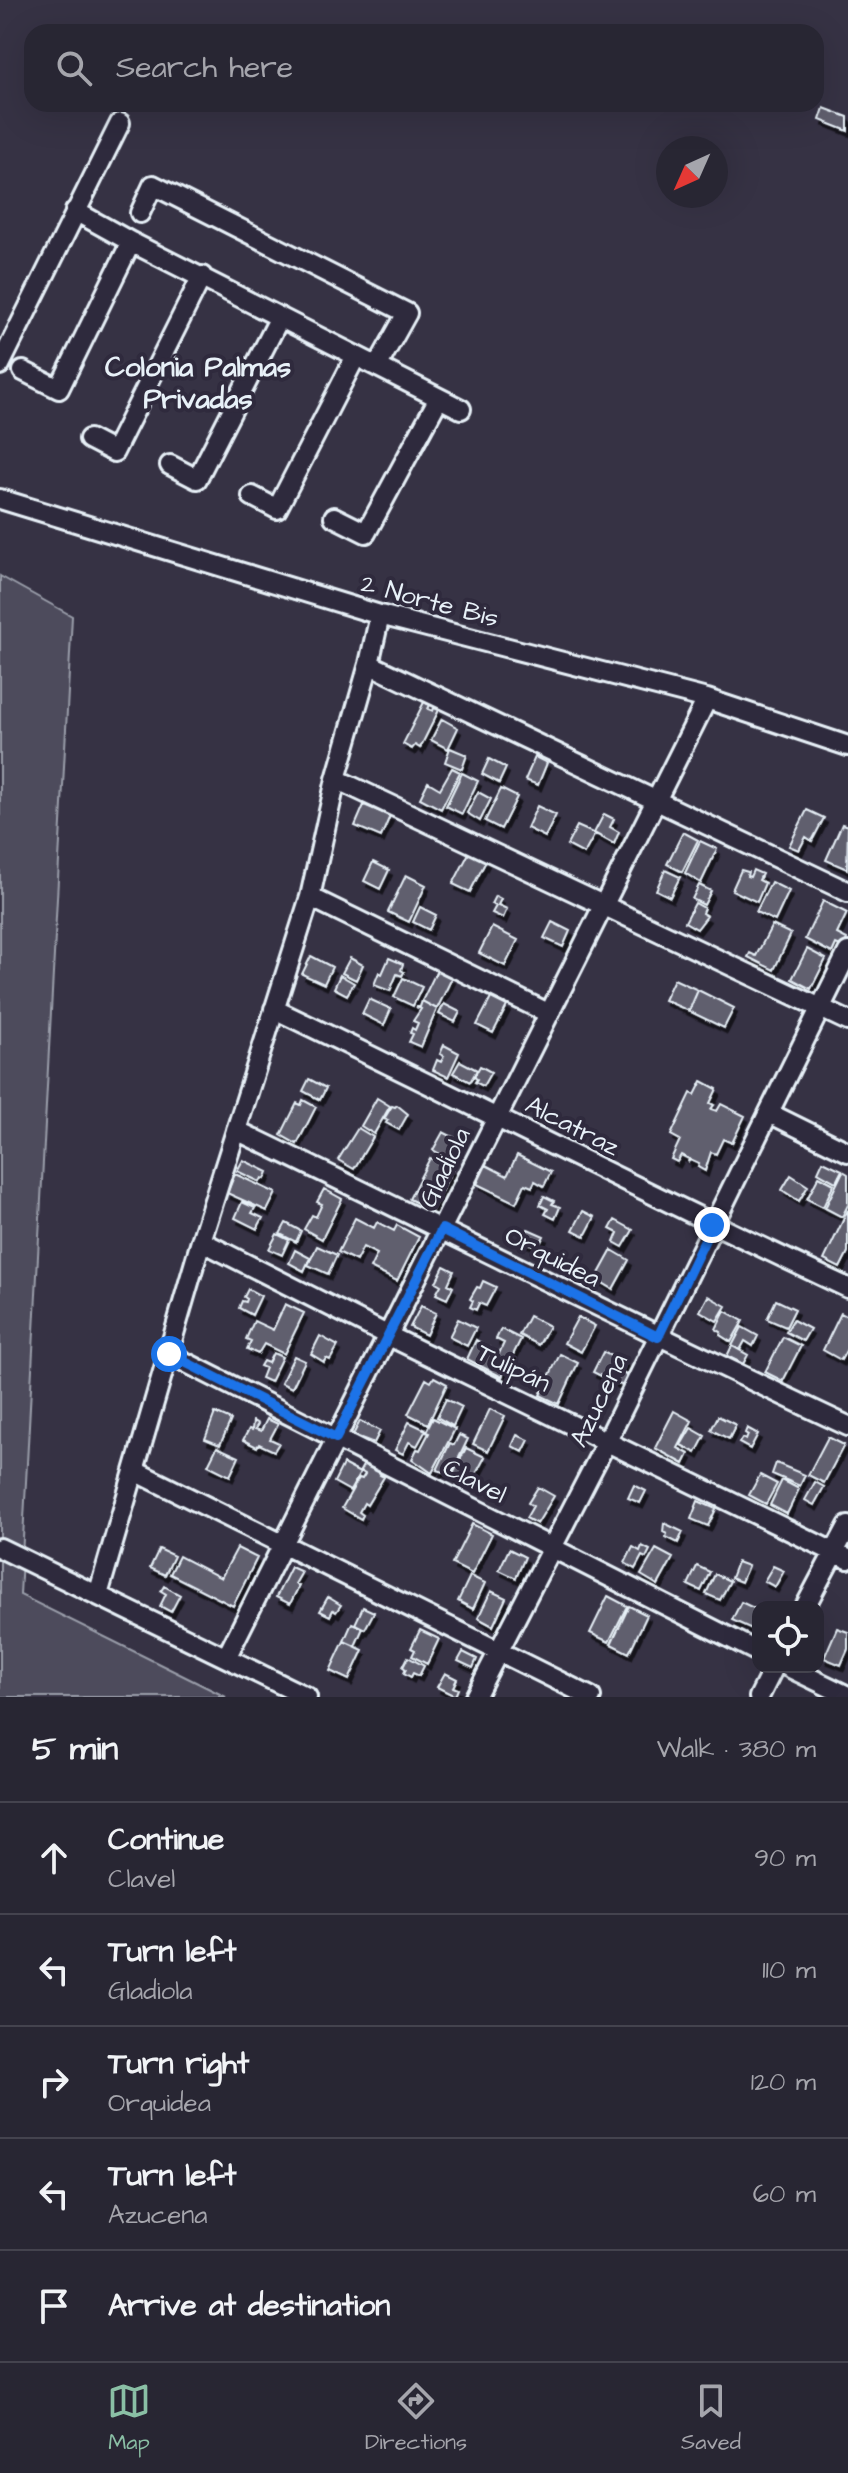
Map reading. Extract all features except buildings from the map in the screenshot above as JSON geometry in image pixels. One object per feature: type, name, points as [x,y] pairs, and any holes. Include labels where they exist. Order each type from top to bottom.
[{"type":"street","points":[[0,365],[120,123]]},
{"type":"street","points":[[140,213],[153,185],[407,313],[378,365]]},
{"type":"street","points":[[75,211],[461,409]]},
{"type":"street","points":[[23,371],[59,389],[131,242]]},
{"type":"street","points":[[89,439],[114,452],[202,276]]},
{"type":"street","points":[[170,465],[197,479],[280,317]]},
{"type":"street","points":[[252,496],[277,509],[356,356]]},
{"type":"street","points":[[334,517],[366,533],[439,398]]},
{"type":"street","name":"2 Norte Bis","points":[[0,499],[380,615],[707,699],[848,746]]},
{"type":"street","points":[[98,1595],[201,1241],[310,897],[336,779],[380,615]]},
{"type":"street","points":[[369,664],[848,892]]},
{"type":"street","name":"Gladiola","points":[[227,1656],[707,699]]},
{"type":"street","points":[[336,779],[848,1021]]},
{"type":"street","points":[[310,897],[548,1013]]},
{"type":"street","name":"Azucena","points":[[475,1697],[553,1549],[848,952]]},
{"type":"street","name":"Alcatraz","points":[[274,1009],[497,1116],[712,1225],[848,1288]]},
{"type":"street","points":[[769,1113],[848,1152]]},
{"type":"street","name":"Orquidea","points":[[236,1130],[658,1337],[848,1426]]},
{"type":"street","name":"Tulipán","points":[[201,1241],[841,1556]]},
{"type":"street","name":"Clavel","points":[[169,1354],[752,1649]]},
{"type":"street","points":[[135,1471],[591,1697]]},
{"type":"street","points":[[809,1601],[841,1556],[848,1526]]},
{"type":"street","points":[[0,1548],[307,1697]]},
{"type":"street","points":[[759,1697],[771,1673]]},
{"type":"street","points":[[800,1673],[848,1696]]},
{"type":"shaded area","points":[[0,576],[72,616],[20,1595],[226,1697],[0,1697]]},
{"type":"district","name":"Colonia Palmas Privadas","points":[[198,382]]},
{"type":"route","points":[[169,1354],[336,1438],[442,1229],[658,1337],[712,1225]]}]
